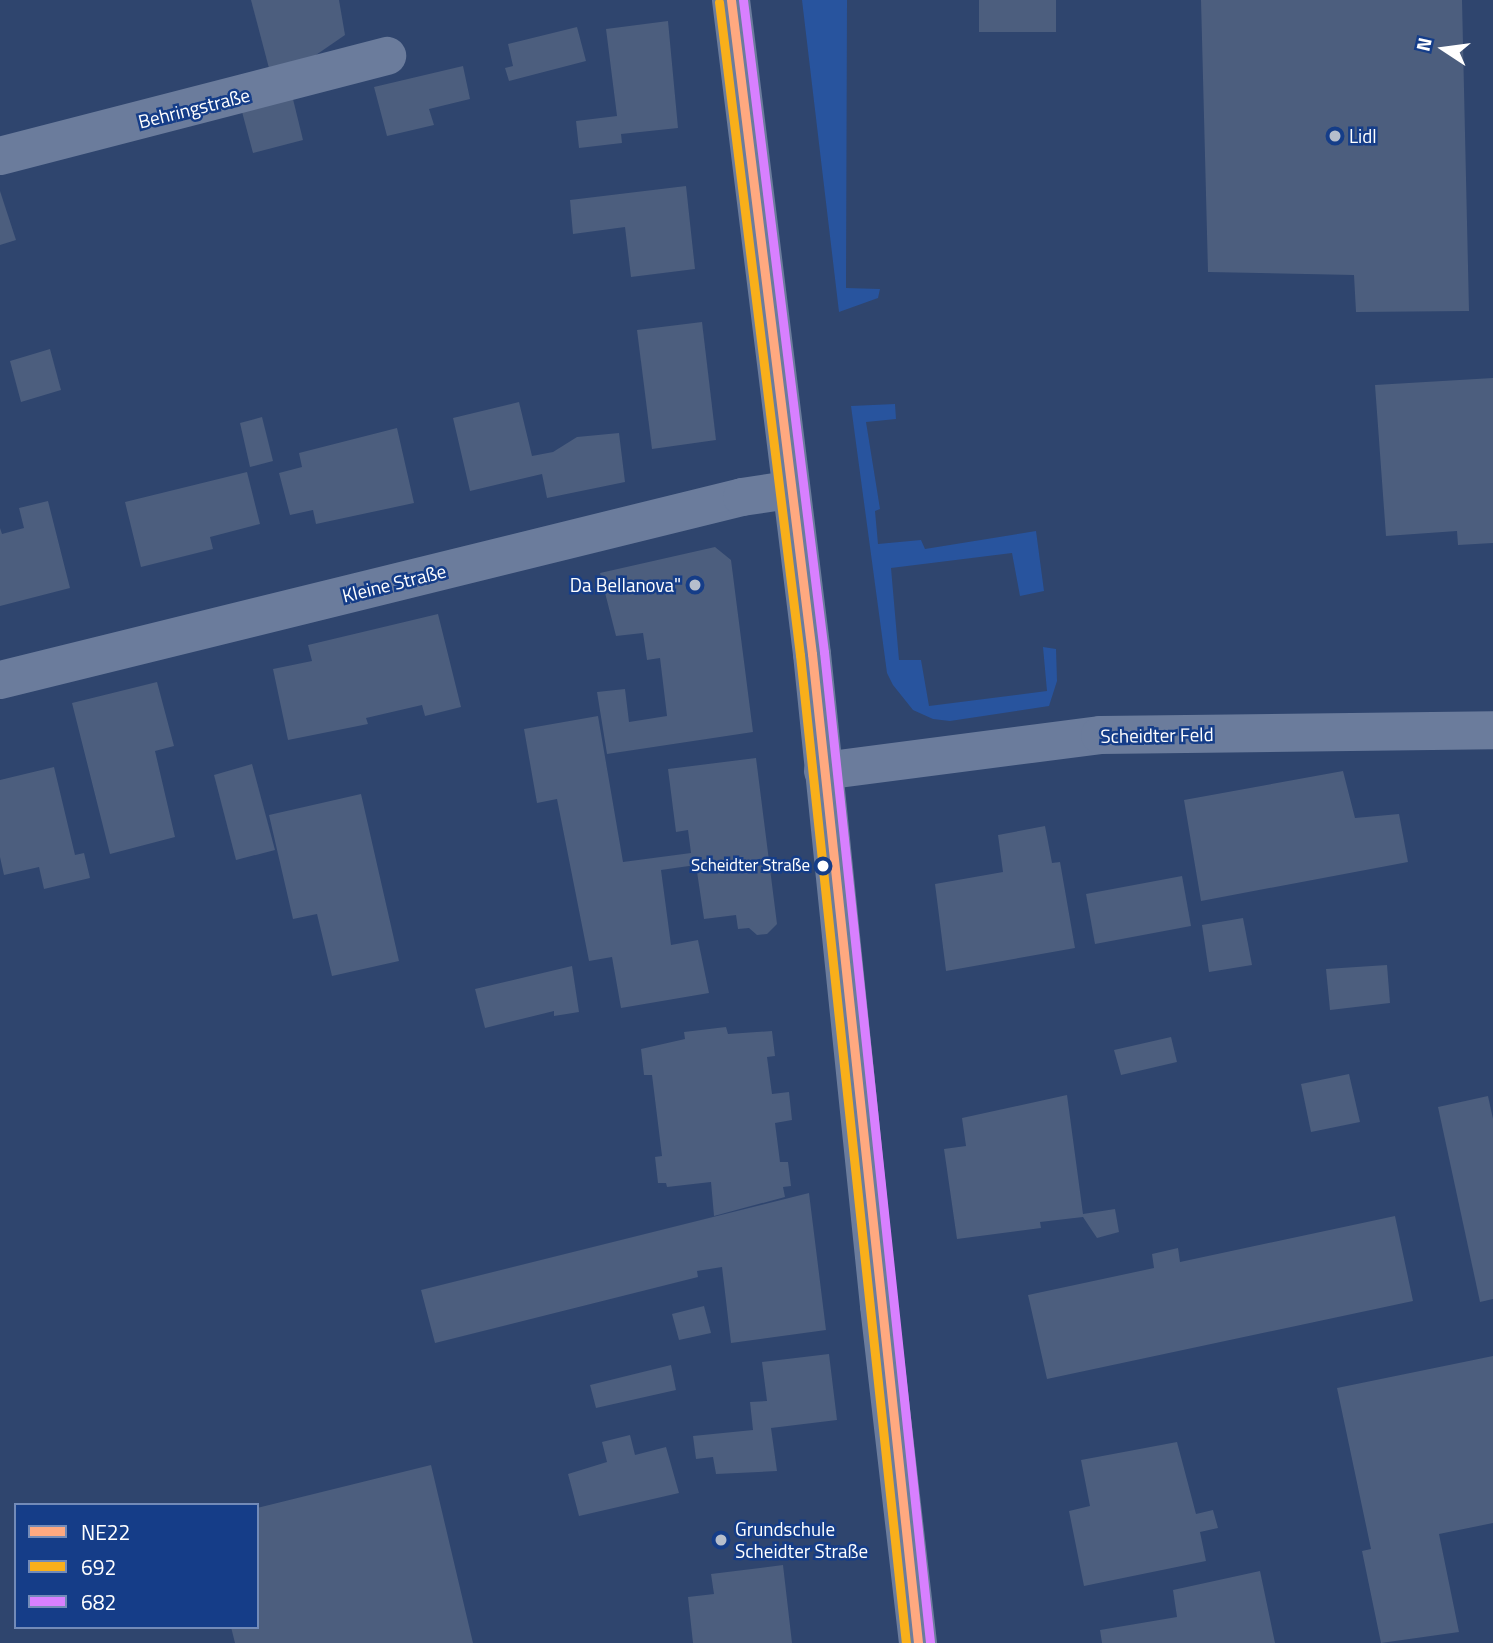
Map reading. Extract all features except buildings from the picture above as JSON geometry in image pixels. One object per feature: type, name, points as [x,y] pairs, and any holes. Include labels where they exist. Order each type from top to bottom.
[{"type":"street","points":[[731,0],[824,771],[919,1643]]},
{"type":"street","name":"Behringstraße","points":[[0,156],[387,56]]},
{"type":"street","name":"Kleine Straße","points":[[0,680],[742,497],[789,490]]},
{"type":"street","name":"Scheidter Feld","points":[[824,771],[1100,735],[1493,730]]},
{"type":"shaded area","points":[[802,0],[847,0],[846,288],[880,289],[878,298],[839,312]]},
{"type":"shaded area","points":[[895,404],[896,419],[866,422],[880,509],[875,511],[878,544],[921,540],[925,549],[1036,531],[1044,591],[1020,596],[1012,553],[891,568],[899,660],[921,660],[929,706],[1047,691],[1043,647],[1056,649],[1057,681],[1049,706],[950,721],[933,719],[913,710],[893,685],[887,673],[851,406]]},
{"type":"transit line","name":"NE22","points":[[731,0],[812,654],[918,1643]]},
{"type":"transit line","name":"682","points":[[743,0],[824,652],[930,1642]]},
{"type":"transit line","name":"692","points":[[719,2],[800,655],[906,1643]]},
{"type":"place","name":"Lidl","points":[[1335,136]]},
{"type":"place","name":"Da Bellanova\"","points":[[695,585]]},
{"type":"place","name":"Scheidter Straße","points":[[823,866]]},
{"type":"place","name":"Grundschule Scheidter Straße","points":[[721,1540]]}]
